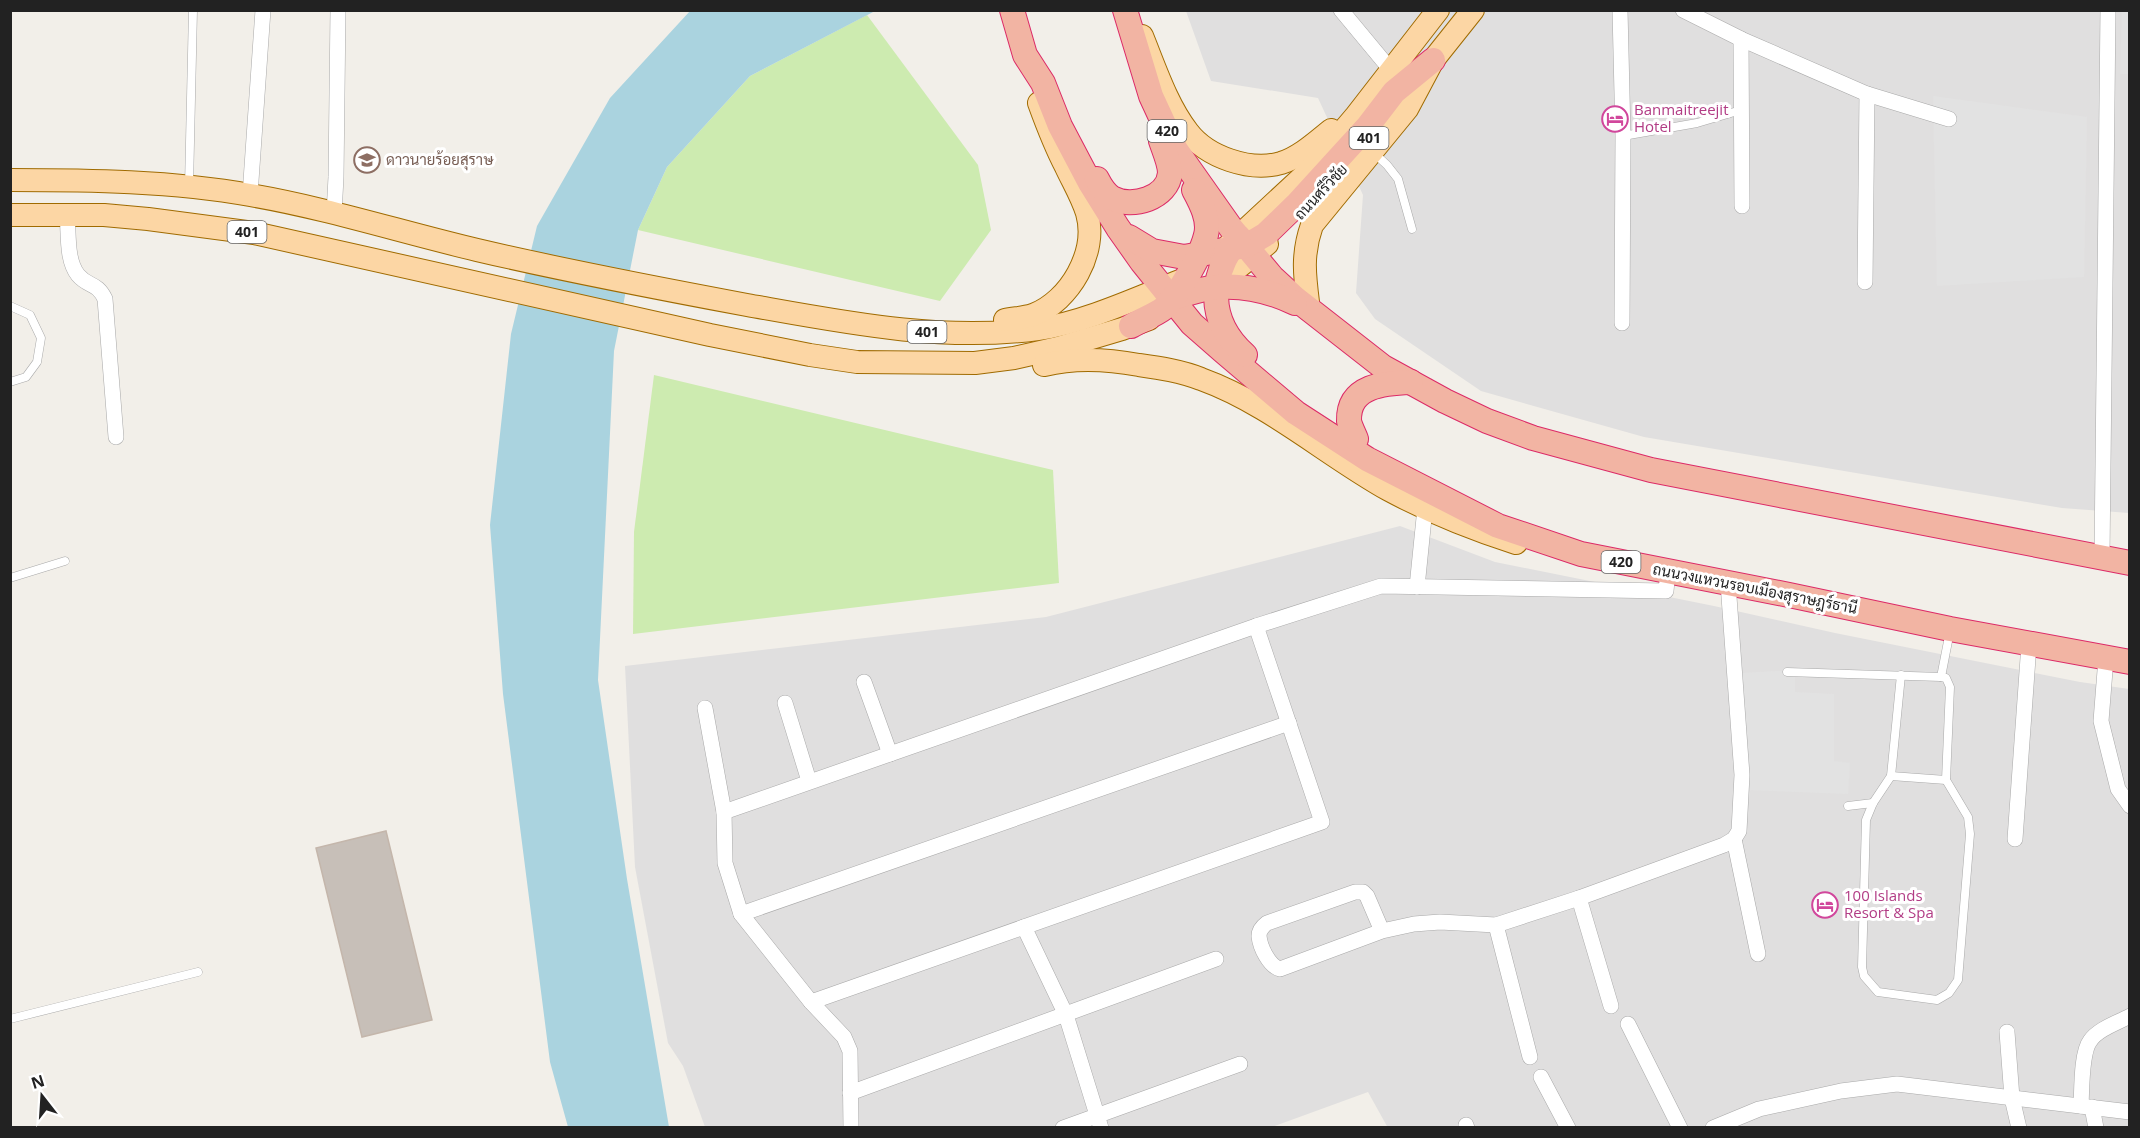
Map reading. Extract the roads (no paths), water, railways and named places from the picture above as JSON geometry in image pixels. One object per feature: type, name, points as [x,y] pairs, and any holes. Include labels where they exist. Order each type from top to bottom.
[{"type":"highway","name":"420","points":[[1012,10],[1025,55],[1043,83],[1056,116],[1090,183],[1142,262],[1174,293]]},
{"type":"highway","name":"420","points":[[1125,10],[1151,96],[1176,150],[1238,247],[1309,310],[1383,367],[1487,421],[1533,438],[1651,470],[2130,563]]},
{"type":"highway","points":[[1056,116],[1074,138],[1101,186],[1112,198],[1132,202],[1149,199],[1160,193],[1168,180],[1170,170],[1160,138],[1137,89],[1124,46],[1121,28],[1125,10]]},
{"type":"highway","points":[[1118,228],[1135,242],[1152,251],[1184,257],[1238,247],[1266,234],[1362,133],[1394,92],[1432,60]]},
{"type":"highway","points":[[1131,326],[1164,308],[1198,255],[1207,234],[1205,212],[1195,191],[1160,138]]},
{"type":"highway","points":[[1238,247],[1220,267],[1216,287],[1215,303],[1224,328],[1241,352],[1296,402],[1387,458],[1477,504],[1555,535],[1602,558]]},
{"type":"highway","points":[[1174,293],[1216,287],[1253,290],[1282,297],[1309,310]]},
{"type":"highway","name":"ถนนวงแหวนรอบเมืองสุราษฎร์ธานี","points":[[1174,293],[1192,324],[1296,413],[1367,459],[1498,526],[1581,554],[1950,629],[2130,662]]},
{"type":"highway","points":[[1356,439],[1349,422],[1352,406],[1361,394],[1371,386],[1411,382]]},
{"type":"main road","points":[[1125,10],[1138,26],[1164,89],[1188,133],[1206,148],[1226,158],[1250,165],[1280,163],[1310,147],[1339,121],[1385,63],[1414,41]]},
{"type":"main road","name":"ถนนศรีวิชัย","points":[[1238,247],[1309,171],[1355,117],[1437,10]]},
{"type":"main road","points":[[1309,310],[1305,281],[1305,246],[1312,225],[1407,109],[1432,60],[1473,10]]},
{"type":"main road","points":[[757,306],[839,309],[927,324],[961,324],[992,322],[1032,315],[1063,295],[1075,278],[1084,258],[1089,236],[1087,214],[1049,132],[1034,90],[1025,55]]},
{"type":"main road","name":"401","points":[[10,180],[66,180],[189,187],[250,195],[476,249],[686,294],[809,316],[936,333],[988,333],[1040,329],[1174,293],[1238,247]]},
{"type":"main road","name":"401","points":[[10,215],[148,219],[254,233],[710,335],[857,362],[975,363],[1014,358],[1058,348],[1131,326]]},
{"type":"main road","points":[[857,362],[902,369],[982,374],[1013,372],[1058,362],[1087,359],[1116,361],[1173,371],[1218,386],[1262,408],[1379,484],[1451,521],[1551,555],[1602,558]]},
{"type":"street","points":[[250,195],[262,10]]},
{"type":"street","points":[[334,214],[338,10]]},
{"type":"street","points":[[1341,10],[1385,63]]},
{"type":"street","points":[[1620,10],[1623,136],[1622,323]]},
{"type":"street","points":[[1683,10],[1741,39],[1867,94],[1949,119]]},
{"type":"street","points":[[2102,557],[2108,10]]},
{"type":"street","points":[[1741,39],[1742,206]]},
{"type":"street","points":[[1865,282],[1867,94]]},
{"type":"street","points":[[68,215],[72,263],[78,275],[86,282],[100,288],[105,299],[116,436]]},
{"type":"street","points":[[1417,587],[1425,508]]},
{"type":"street","points":[[724,812],[1256,626],[1381,586],[1666,591],[1668,571]]},
{"type":"street","points":[[1382,931],[1367,896],[1363,892],[1355,892],[1267,922],[1259,936],[1268,960],[1273,967],[1280,969],[1382,931],[1414,924],[1440,922],[1496,925],[1579,898],[1724,845],[1734,839],[1739,831],[1742,775],[1728,583]]},
{"type":"street","points":[[811,1002],[1323,822],[1256,626]]},
{"type":"street","points":[[2015,839],[2029,644]]},
{"type":"street","points":[[2106,658],[2101,721],[2118,789],[2130,806]]},
{"type":"street","points":[[864,682],[890,754]]},
{"type":"street","points":[[785,703],[809,781]]},
{"type":"street","points":[[705,708],[724,812],[725,863],[741,914],[811,1002],[844,1037],[850,1051],[851,1128]]},
{"type":"street","points":[[741,914],[1289,723]]},
{"type":"street","points":[[1734,839],[1758,954]]},
{"type":"street","points":[[1579,898],[1611,1006]]},
{"type":"street","points":[[1496,925],[1530,1057]]},
{"type":"street","points":[[1024,927],[1066,1015],[1099,1122]]},
{"type":"street","points":[[850,1093],[1216,959]]},
{"type":"street","points":[[2096,1128],[2086,1107],[2086,1053],[2090,1040],[2103,1030],[2130,1016]]},
{"type":"street","points":[[1628,1024],[1680,1128]]},
{"type":"street","points":[[2007,1032],[2012,1098],[2019,1128]]},
{"type":"street","points":[[1063,1128],[1099,1122],[1240,1064]]},
{"type":"street","points":[[1541,1077],[1568,1128]]},
{"type":"street","points":[[1713,1128],[1759,1110],[1841,1091],[1897,1084],[2130,1112]]},
{"type":"lane","points":[[189,187],[193,10]]},
{"type":"lane","points":[[1623,136],[1696,123],[1742,110]]},
{"type":"lane","points":[[1373,152],[1398,179],[1412,229]]},
{"type":"lane","points":[[10,306],[30,315],[41,338],[37,362],[27,377],[10,382]]},
{"type":"lane","points":[[10,578],[65,561]]},
{"type":"lane","points":[[1941,676],[1950,629]]},
{"type":"lane","points":[[1787,672],[1941,676],[1946,678],[1950,687],[1946,780],[1968,817],[1970,834],[1958,980],[1949,993],[1937,1000],[1878,992],[1864,976],[1862,967],[1866,820],[1873,803],[1891,776],[1901,675]]},
{"type":"lane","points":[[1891,776],[1946,780]]},
{"type":"lane","points":[[1848,806],[1873,803]]},
{"type":"lane","points":[[10,1028],[11,1019],[198,972]]},
{"type":"water","points":[[690,11],[875,11],[750,76],[667,167],[638,230],[614,351],[598,680],[627,879],[669,1127],[568,1127],[550,1062],[503,694],[490,525],[511,334],[537,226],[610,98]]},
{"type":"place","name":"Banmaitreejit Hotel","points":[[1615,119]]},
{"type":"place","name":"ดาวนายร้อยสุราษ","points":[[367,160]]},
{"type":"place","name":"100 Islands Resort & Spa","points":[[1825,905]]}]
